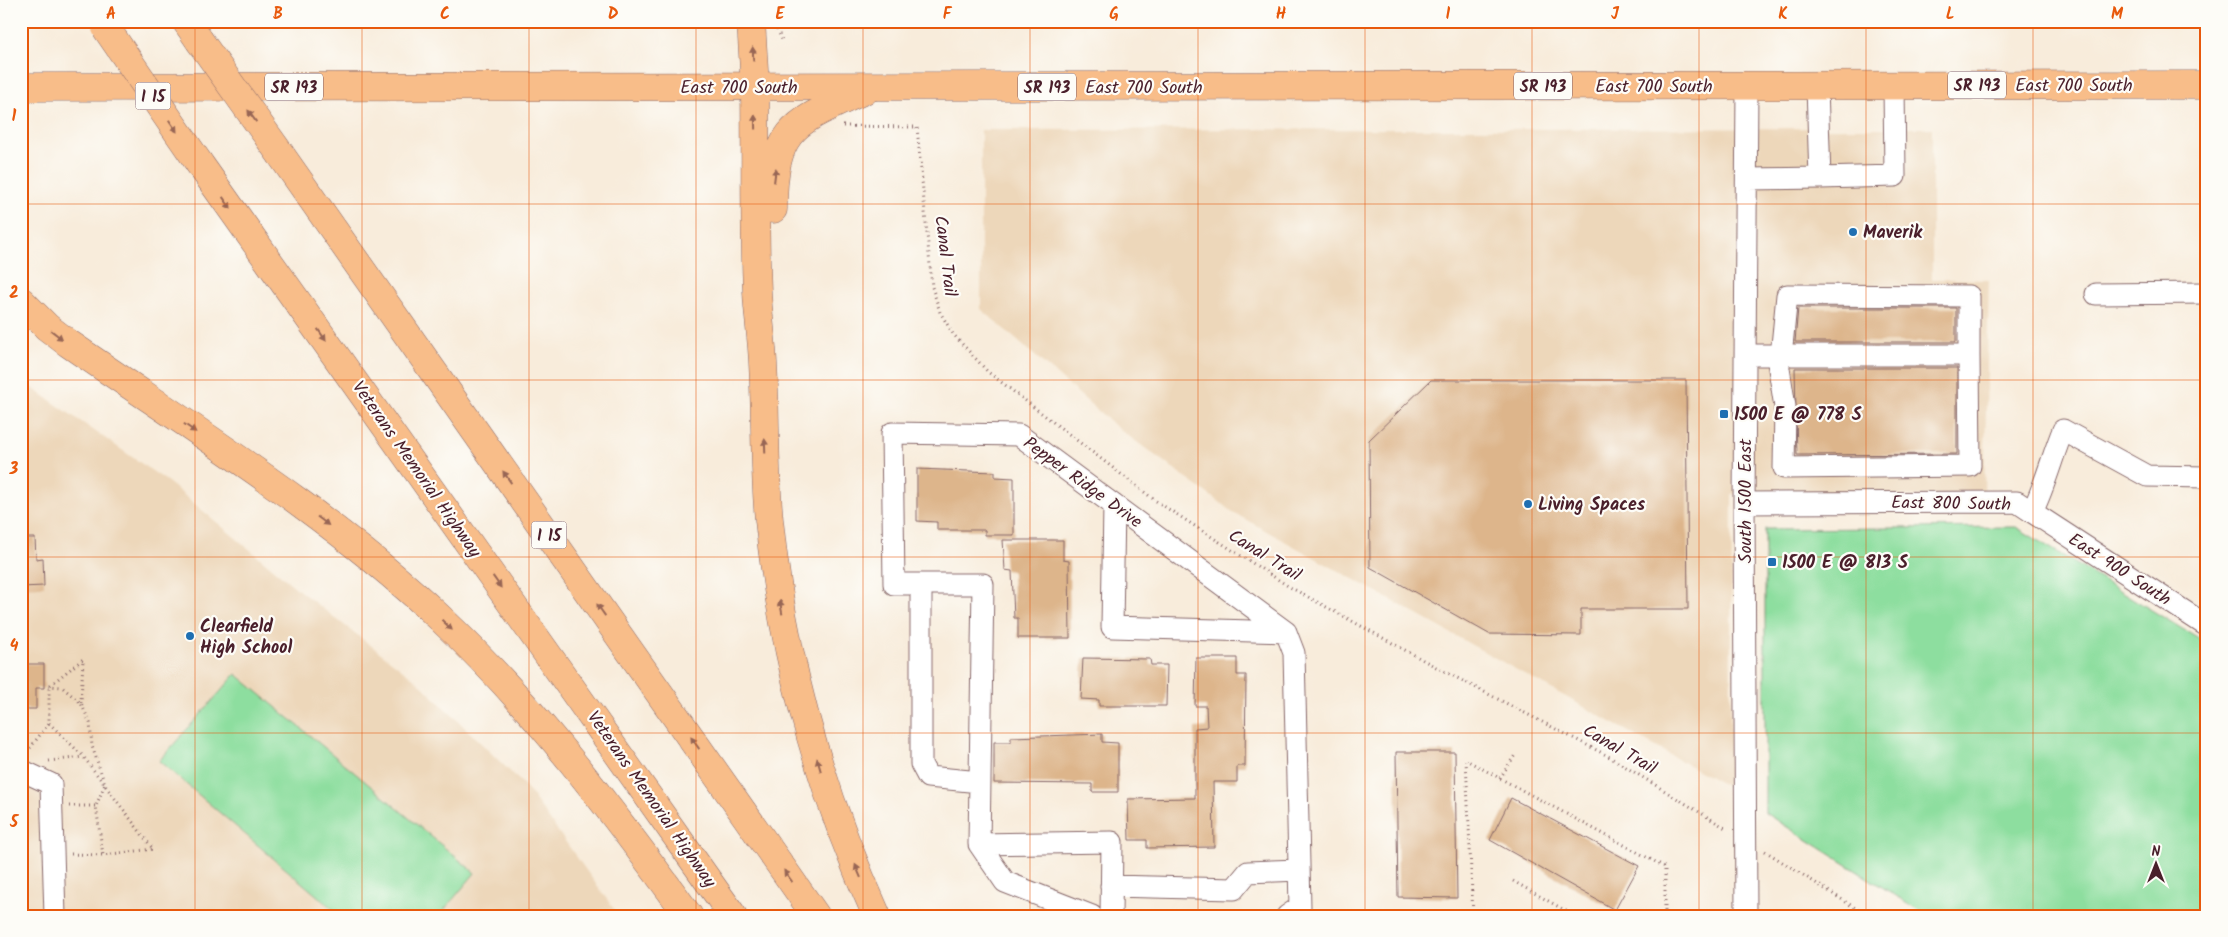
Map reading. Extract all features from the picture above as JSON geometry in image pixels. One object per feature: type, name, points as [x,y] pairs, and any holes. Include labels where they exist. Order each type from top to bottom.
[{"type":"main road","points":[[751,21],[755,87],[757,288],[763,362],[768,510],[775,570],[787,638],[806,721],[828,796],[877,916]]},
{"type":"main road","name":"Veterans Memorial Highway","points":[[104,24],[199,163],[733,916]]},
{"type":"main road","name":"I 15","points":[[192,31],[816,916]]},
{"type":"main road","name":"East 700 South","points":[[21,87],[869,88],[2207,85]]},
{"type":"main road","points":[[763,362],[774,297],[773,190],[781,149],[790,133],[802,120],[869,88]]},
{"type":"main road","points":[[21,301],[47,327],[68,343],[333,528],[397,579],[440,618],[480,657],[558,744],[622,825],[689,916]]},
{"type":"street","name":"South 1500 East","points":[[1746,86],[1744,504],[1746,916]]},
{"type":"street","points":[[1747,179],[1895,176],[1894,86]]},
{"type":"street","points":[[1817,87],[1820,178]]},
{"type":"street","points":[[2096,294],[2207,293]]},
{"type":"street","points":[[1787,295],[1969,296],[1969,355],[1970,466],[1784,468],[1785,407],[1779,356],[1787,295]]},
{"type":"street","points":[[1746,355],[1969,355]]},
{"type":"street","name":"East 800 South","points":[[1744,504],[2017,502],[2032,512],[2044,488],[2051,460],[2063,430],[2147,476],[2207,477]]},
{"type":"street","name":"Pepper Ridge Drive","points":[[979,844],[983,584],[894,584],[892,433],[1019,435],[1286,632]]},
{"type":"street","points":[[1114,505],[1112,627],[1286,632],[1294,653],[1300,907],[1287,916]]},
{"type":"street","name":"East 900 South","points":[[2032,512],[2207,626]]},
{"type":"street","points":[[921,584],[921,764],[928,777],[980,782]]},
{"type":"street","points":[[24,761],[51,784],[55,916]]},
{"type":"street","points":[[979,844],[1112,842],[1111,916]]},
{"type":"street","points":[[979,844],[1006,882],[1081,914]]},
{"type":"street","points":[[1111,886],[1234,889],[1248,872],[1299,870]]},
{"type":"path","points":[[773,21],[783,42]]},
{"type":"path","name":"Canal Trail","points":[[838,126],[917,127],[932,287],[940,312],[953,334],[996,378],[1156,501],[1288,586],[1436,667],[1608,756],[1746,839],[1868,916]]},
{"type":"path","points":[[49,686],[82,659],[81,704]]},
{"type":"path","points":[[49,686],[62,687],[81,704],[90,723],[92,746],[105,784],[96,806],[103,855]]},
{"type":"path","points":[[24,761],[49,723],[49,686]]},
{"type":"path","points":[[49,723],[83,756],[153,849],[103,855],[65,854]]},
{"type":"path","points":[[1500,778],[1515,755]]},
{"type":"path","points":[[48,761],[83,756]]},
{"type":"path","points":[[1473,916],[1466,760],[1666,867],[1665,916]]},
{"type":"path","points":[[62,806],[96,806]]},
{"type":"path","points":[[1514,881],[1575,916]]},
{"type":"shaded area","points":[[1932,128],[1932,279],[1989,280],[1984,496],[1732,494],[1730,788],[1234,513],[1119,429],[981,309],[981,130]]},
{"type":"shaded area","name":"Clearfield High School","points":[[21,380],[168,482],[301,592],[416,680],[526,787],[619,916],[21,916]]},
{"type":"green space","points":[[2016,527],[2207,644],[2207,916],[1928,916],[1765,813],[1765,529]]},
{"type":"green space","points":[[236,674],[475,873],[439,916],[341,916],[159,761]]},
{"type":"building","points":[[1798,308],[1956,308],[1956,342],[1795,342]]},
{"type":"building","points":[[1795,368],[1957,368],[1957,454],[1797,455]]},
{"type":"building","name":"Living Spaces","points":[[1431,380],[1686,380],[1688,609],[1581,609],[1581,635],[1489,634],[1370,567],[1369,440]]},
{"type":"building","points":[[917,469],[995,472],[995,477],[1014,478],[1014,535],[985,535],[985,530],[937,530],[937,522],[917,521]]},
{"type":"building","points":[[21,538],[35,538],[36,559],[43,558],[44,586],[21,587]]},
{"type":"building","points":[[1003,540],[1063,540],[1063,560],[1069,561],[1070,638],[1018,638],[1018,618],[1014,618],[1012,571],[1005,570]]},
{"type":"building","points":[[1083,658],[1150,659],[1151,665],[1167,665],[1166,706],[1099,706],[1099,700],[1081,699]]},
{"type":"building","points":[[1196,658],[1237,658],[1237,675],[1246,675],[1245,766],[1237,766],[1237,782],[1213,782],[1214,847],[1147,848],[1147,840],[1129,840],[1128,799],[1195,798],[1195,728],[1207,727],[1206,706],[1195,706]]},
{"type":"building","points":[[21,664],[44,664],[44,688],[36,688],[36,709],[21,709]]},
{"type":"building","points":[[1102,734],[1102,742],[1118,743],[1118,792],[1092,792],[1092,784],[994,783],[994,742],[1011,742],[1011,737]]},
{"type":"building","points":[[1396,752],[1455,752],[1457,898],[1398,897]]},
{"type":"building","points":[[1511,798],[1639,866],[1615,910],[1490,840]]},
{"type":"place","name":"Maverik","points":[[1853,232]]},
{"type":"place","name":"1500 E @ 778 S","points":[[1724,414]]},
{"type":"place","name":"Living Spaces","points":[[1528,504]]},
{"type":"place","name":"1500 E @ 813 S","points":[[1772,562]]},
{"type":"place","name":"Clearfield High School","points":[[190,636]]}]
